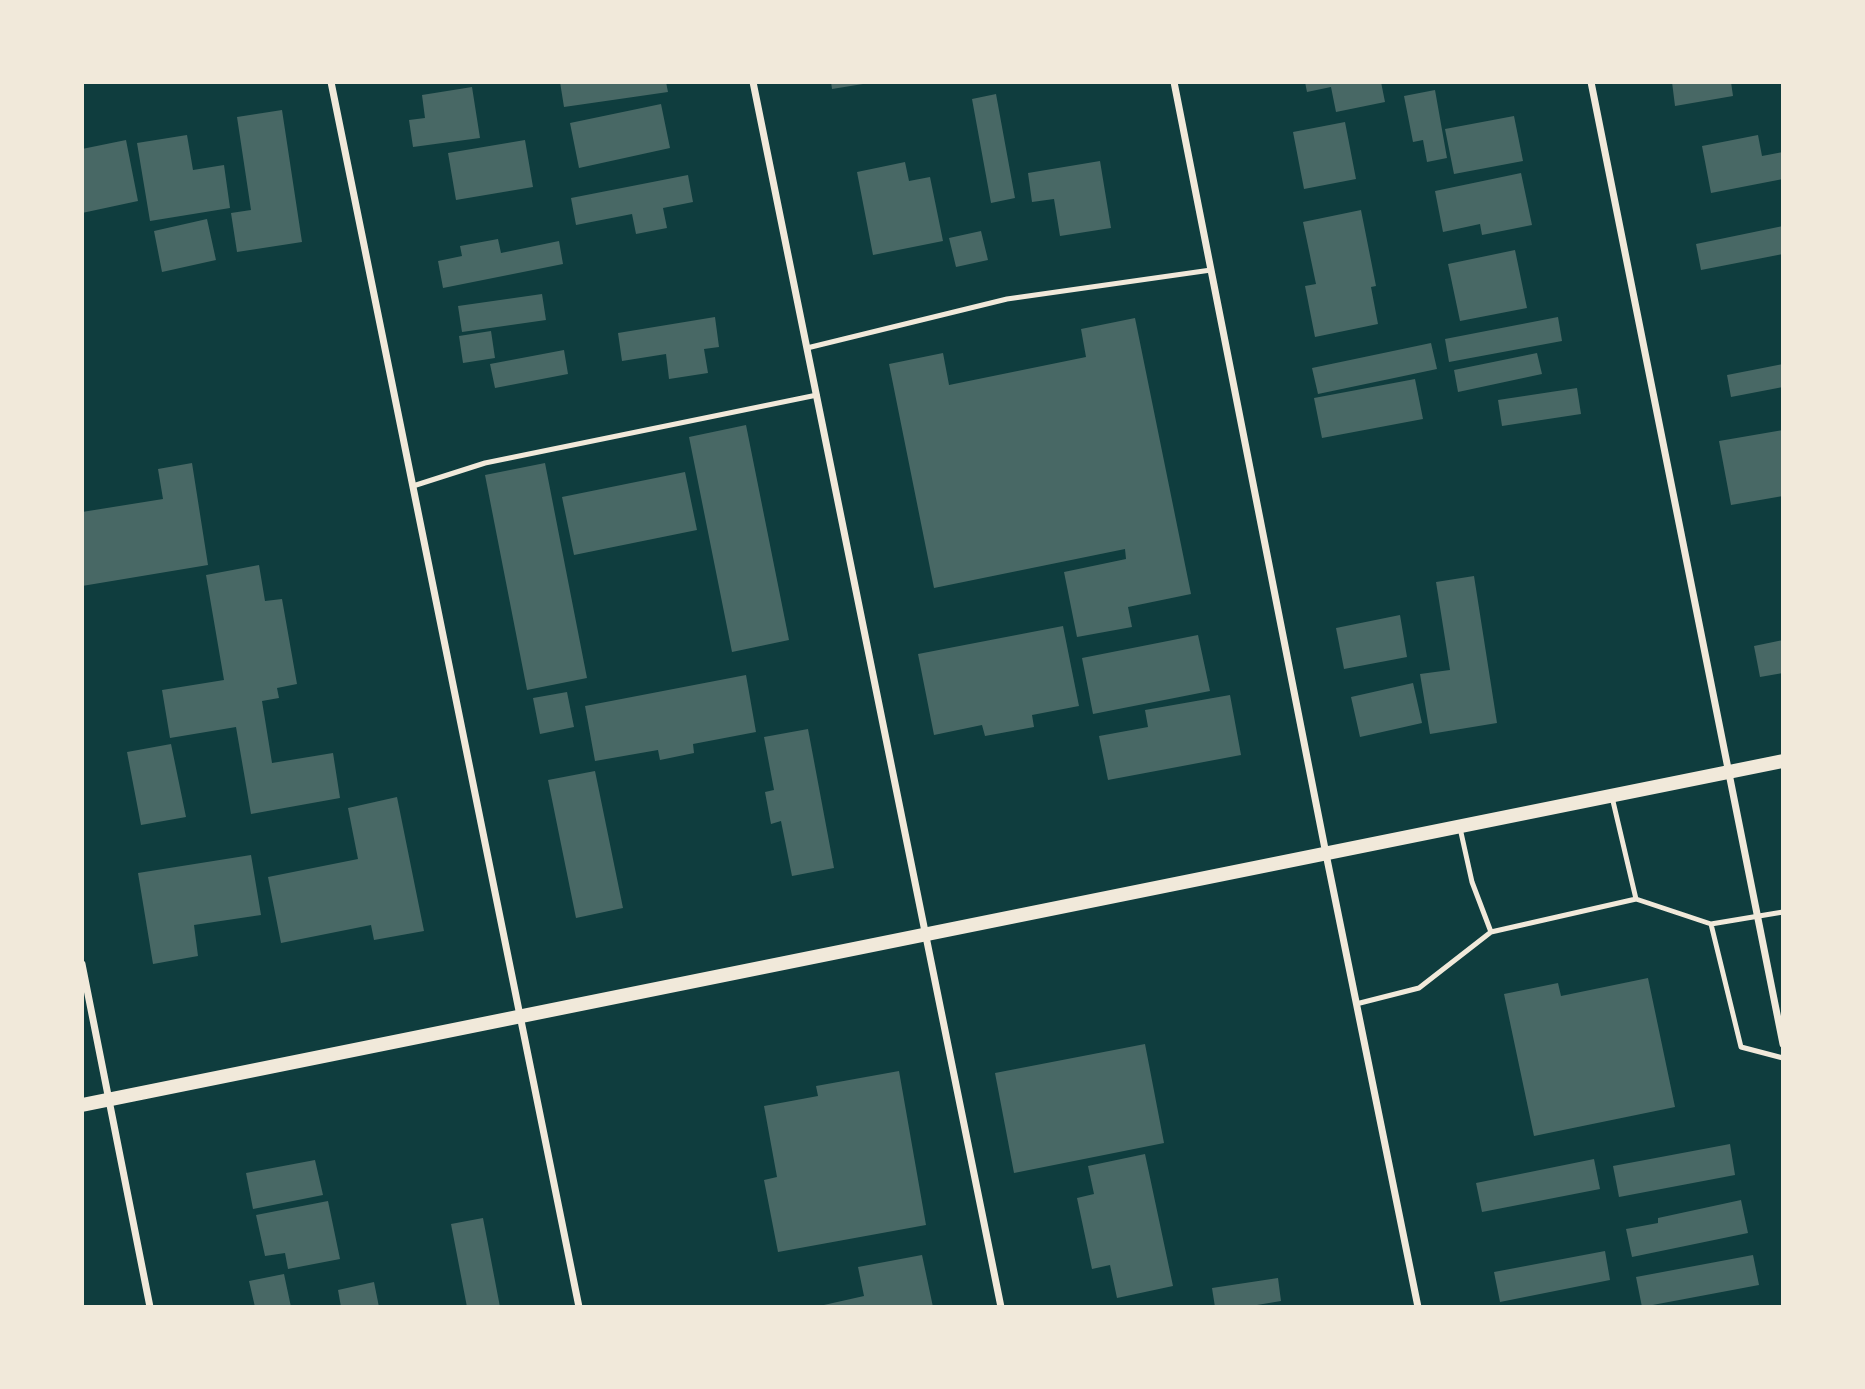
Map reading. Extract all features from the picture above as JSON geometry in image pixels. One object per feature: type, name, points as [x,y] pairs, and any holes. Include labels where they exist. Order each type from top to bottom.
[{"type":"main road","points":[[82,1105],[1783,761]]},
{"type":"street","points":[[331,82],[579,1307]]},
{"type":"street","points":[[753,82],[1001,1307]]},
{"type":"street","points":[[1174,82],[1418,1307]]},
{"type":"street","points":[[1591,82],[1783,1044]]},
{"type":"street","points":[[82,964],[150,1307]]},
{"type":"lane","points":[[807,348],[1007,299],[1211,270]]},
{"type":"lane","points":[[413,486],[485,463],[817,395]]},
{"type":"lane","points":[[1612,796],[1636,899]]},
{"type":"lane","points":[[1460,827],[1472,882],[1491,932]]},
{"type":"lane","points":[[1356,1004],[1419,988],[1491,932],[1636,899],[1711,924],[1783,912]]},
{"type":"lane","points":[[1711,924],[1741,1047],[1783,1058]]},
{"type":"building","points":[[560,82],[666,82],[668,92],[564,107]]},
{"type":"building","points":[[831,82],[863,82],[863,84],[832,89]]},
{"type":"building","points":[[1305,82],[1381,82],[1385,102],[1336,112],[1331,87],[1307,92]]},
{"type":"building","points":[[1672,82],[1731,82],[1733,96],[1675,106]]},
{"type":"building","points":[[472,87],[480,138],[413,147],[409,120],[425,118],[422,95]]},
{"type":"building","points":[[1435,90],[1447,158],[1427,162],[1423,140],[1413,142],[1404,96]]},
{"type":"building","points":[[996,94],[1015,198],[991,203],[972,99]]},
{"type":"building","points":[[661,104],[670,148],[579,168],[570,123]]},
{"type":"building","points":[[282,110],[302,242],[237,252],[231,213],[251,210],[237,117]]},
{"type":"building","points":[[1514,116],[1523,161],[1454,174],[1445,129]]},
{"type":"building","points":[[1345,122],[1356,179],[1304,189],[1293,132]]},
{"type":"building","points":[[187,135],[193,170],[224,165],[230,208],[150,221],[137,143]]},
{"type":"building","points":[[1758,135],[1762,156],[1783,152],[1783,179],[1711,193],[1702,146]]},
{"type":"building","points":[[126,140],[138,201],[82,213],[82,149]]},
{"type":"building","points":[[525,140],[533,187],[456,200],[448,153]]},
{"type":"building","points":[[1100,161],[1111,228],[1060,236],[1054,199],[1032,202],[1028,173]]},
{"type":"building","points":[[905,162],[909,181],[930,177],[943,241],[873,255],[857,172]]},
{"type":"building","points":[[1521,173],[1532,225],[1482,235],[1480,224],[1443,232],[1435,191]]},
{"type":"building","points":[[688,175],[693,202],[663,208],[667,228],[636,234],[632,214],[576,225],[571,198]]},
{"type":"building","points":[[1361,210],[1376,286],[1371,287],[1378,324],[1315,337],[1305,286],[1316,284],[1303,222]]},
{"type":"building","points":[[207,219],[216,260],[162,272],[154,231]]},
{"type":"building","points":[[1783,226],[1783,254],[1701,270],[1696,244]]},
{"type":"building","points":[[981,231],[988,260],[956,267],[949,238]]},
{"type":"building","points":[[498,239],[501,253],[559,241],[563,264],[443,288],[438,261],[462,256],[460,246]]},
{"type":"building","points":[[1515,250],[1527,308],[1460,321],[1448,264]]},
{"type":"building","points":[[542,294],[546,320],[462,332],[458,306]]},
{"type":"building","points":[[715,317],[719,347],[704,349],[708,373],[669,379],[666,354],[622,361],[618,333]]},
{"type":"building","points":[[1558,317],[1562,341],[1449,362],[1445,339]]},
{"type":"building","points":[[1135,318],[1191,594],[1128,607],[1132,627],[1077,637],[1064,572],[1126,559],[1125,549],[934,588],[889,364],[943,353],[949,385],[1086,357],[1081,329]]},
{"type":"building","points":[[491,331],[495,358],[463,363],[459,336]]},
{"type":"building","points":[[1431,343],[1437,369],[1318,394],[1312,368]]},
{"type":"building","points":[[564,350],[568,374],[495,388],[490,364]]},
{"type":"building","points":[[1537,353],[1542,374],[1458,392],[1454,370]]},
{"type":"building","points":[[1783,364],[1783,387],[1731,397],[1727,375]]},
{"type":"building","points":[[1415,379],[1423,419],[1322,438],[1314,398]]},
{"type":"building","points":[[1577,388],[1581,414],[1502,426],[1498,400]]},
{"type":"building","points":[[746,425],[789,640],[732,652],[689,437]]},
{"type":"building","points":[[1783,430],[1783,496],[1731,505],[1719,441]]},
{"type":"building","points":[[192,463],[208,565],[82,586],[82,512],[163,499],[158,469]]},
{"type":"building","points":[[545,463],[587,678],[527,690],[485,475]]},
{"type":"building","points":[[685,472],[697,530],[574,555],[562,497]]},
{"type":"building","points":[[259,565],[265,601],[282,599],[297,684],[277,688],[279,698],[262,701],[272,763],[333,753],[340,798],[251,814],[236,727],[170,738],[162,690],[224,680],[206,575]]},
{"type":"building","points":[[1474,576],[1497,723],[1430,734],[1420,674],[1450,670],[1436,582]]},
{"type":"building","points":[[1400,615],[1407,657],[1344,669],[1336,628]]},
{"type":"building","points":[[1063,626],[1079,706],[1032,715],[1034,727],[985,736],[982,725],[934,735],[918,654]]},
{"type":"building","points":[[1198,635],[1210,691],[1093,714],[1082,658]]},
{"type":"building","points":[[1783,640],[1783,673],[1760,677],[1754,646]]},
{"type":"building","points":[[746,675],[756,732],[693,744],[694,753],[660,760],[658,750],[595,761],[585,706]]},
{"type":"building","points":[[1413,683],[1422,723],[1360,737],[1351,697]]},
{"type":"building","points":[[567,692],[574,727],[540,734],[533,698]]},
{"type":"building","points":[[1230,695],[1241,755],[1108,780],[1099,736],[1148,727],[1145,710]]},
{"type":"building","points":[[808,729],[834,868],[792,876],[781,821],[771,824],[765,792],[774,790],[764,737]]},
{"type":"building","points":[[171,744],[186,817],[141,825],[127,752]]},
{"type":"building","points":[[595,771],[623,908],[576,918],[548,780]]},
{"type":"building","points":[[397,797],[424,931],[374,940],[371,925],[281,943],[268,877],[358,859],[348,808]]},
{"type":"building","points":[[251,855],[261,915],[194,925],[198,956],[153,964],[138,873]]},
{"type":"building","points":[[1648,978],[1675,1107],[1534,1136],[1504,994],[1558,983],[1561,996]]},
{"type":"building","points":[[1145,1044],[1164,1143],[1014,1173],[995,1073]]},
{"type":"building","points":[[899,1071],[926,1225],[778,1252],[764,1180],[777,1177],[764,1106],[818,1096],[816,1086]]},
{"type":"building","points":[[1730,1144],[1735,1175],[1619,1197],[1613,1166]]},
{"type":"building","points":[[1145,1154],[1173,1286],[1117,1298],[1110,1265],[1092,1269],[1077,1198],[1094,1194],[1088,1166]]},
{"type":"building","points":[[1594,1159],[1600,1189],[1482,1212],[1476,1183]]},
{"type":"building","points":[[315,1160],[323,1195],[253,1209],[246,1173]]},
{"type":"building","points":[[1741,1200],[1748,1233],[1632,1257],[1626,1229],[1658,1223],[1658,1218]]},
{"type":"building","points":[[328,1201],[340,1259],[288,1269],[285,1253],[265,1256],[256,1215]]},
{"type":"building","points":[[483,1218],[500,1307],[467,1307],[451,1224]]},
{"type":"building","points":[[1605,1251],[1610,1280],[1500,1302],[1494,1272]]},
{"type":"building","points":[[922,1255],[933,1307],[815,1307],[864,1296],[858,1267]]},
{"type":"building","points":[[1753,1255],[1759,1285],[1642,1307],[1636,1277]]},
{"type":"building","points":[[284,1274],[291,1307],[255,1307],[249,1281]]},
{"type":"building","points":[[1278,1278],[1281,1301],[1245,1307],[1215,1307],[1212,1288]]},
{"type":"building","points":[[374,1282],[379,1307],[341,1307],[338,1290]]}]
